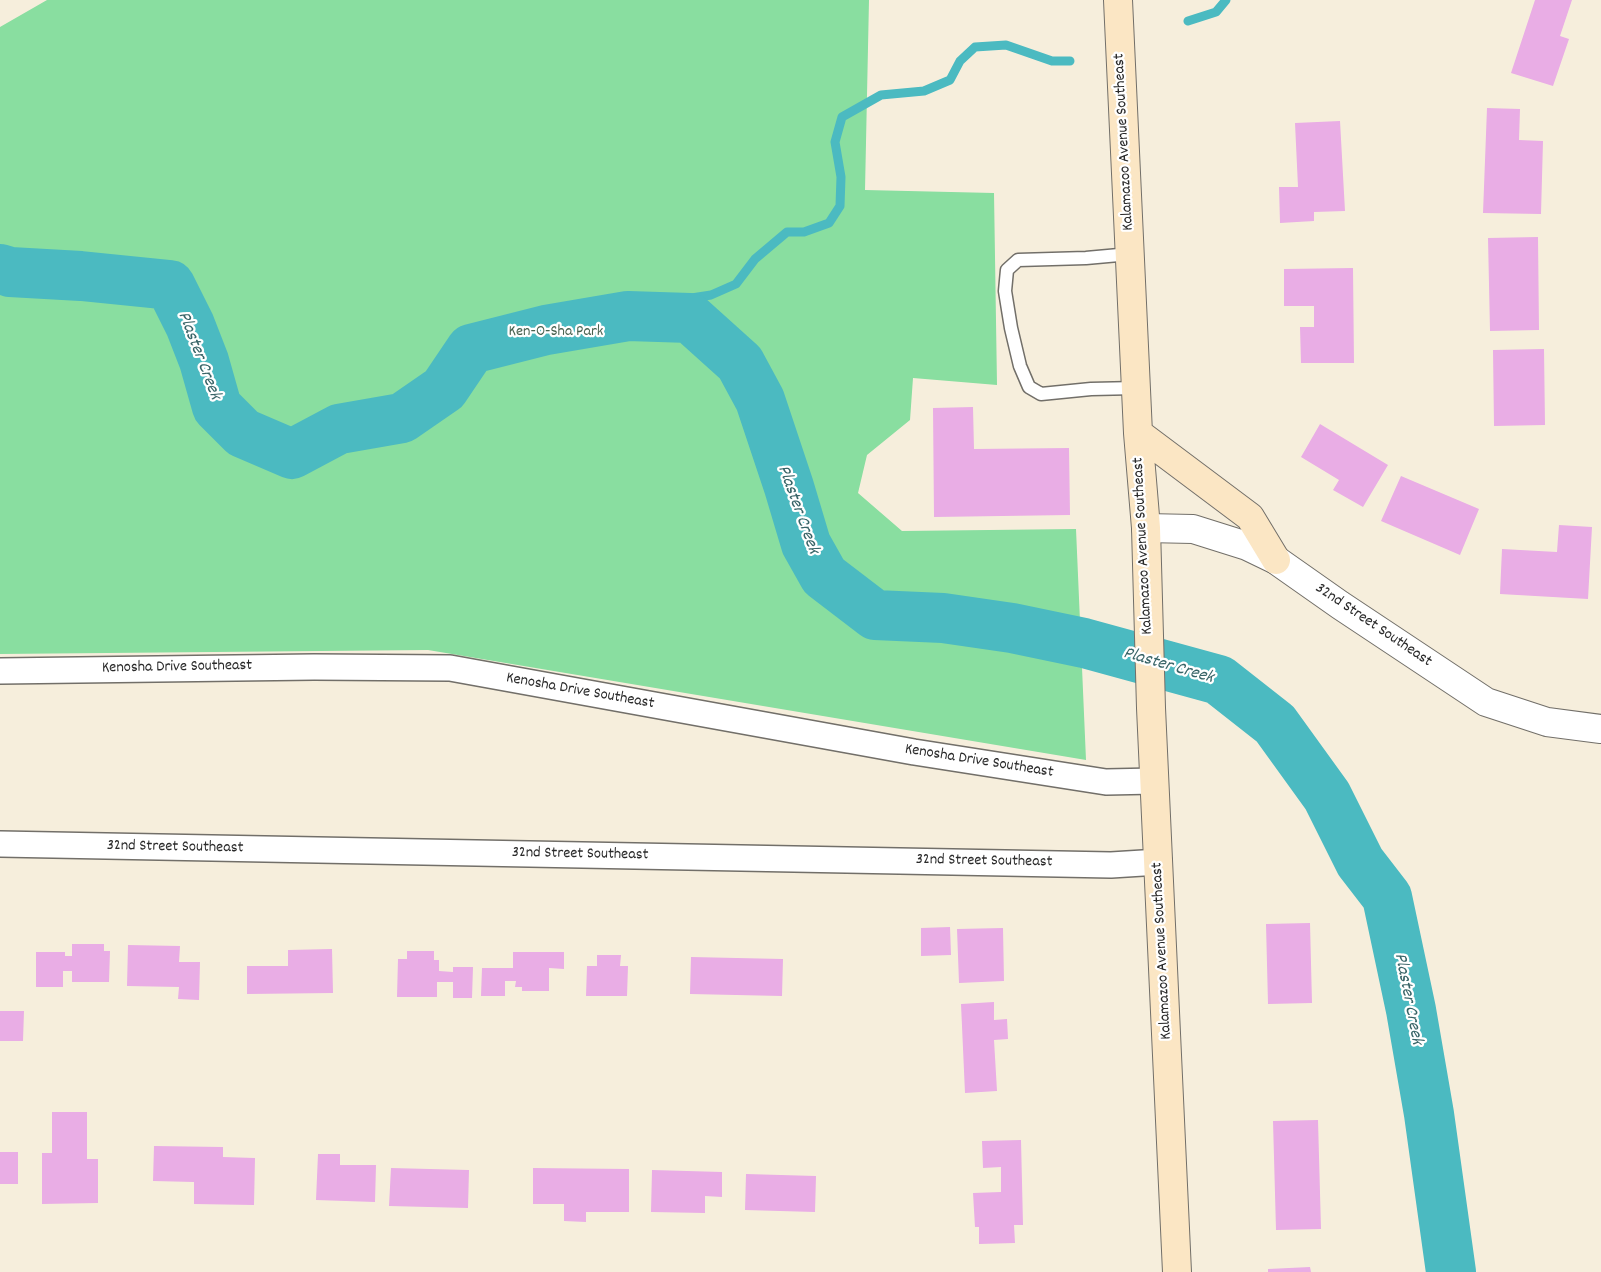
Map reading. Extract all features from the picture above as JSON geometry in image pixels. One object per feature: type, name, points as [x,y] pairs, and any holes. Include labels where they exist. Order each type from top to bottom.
[{"type":"main road","name":"Kalamazoo Avenue Southeast","points":[[1118,0],[1138,433],[1146,528],[1154,781],[1177,1272]]},
{"type":"main road","points":[[1138,433],[1250,517],[1276,560]]},
{"type":"street","name":"32nd Street Southeast","points":[[1146,528],[1193,529],[1247,546],[1276,560],[1486,702],[1548,722],[1601,729]]},
{"type":"street","name":"Kenosha Drive Southeast","points":[[0,671],[294,667],[450,668],[924,753],[1106,782],[1154,781]]},
{"type":"street","name":"32nd Street Southeast","points":[[0,844],[1101,865],[1159,862]]},
{"type":"lane","points":[[1130,254],[1086,258],[1018,260],[1007,270],[1005,291],[1020,366],[1029,387],[1041,394],[1091,389],[1136,388]]},
{"type":"green space","name":"Ken-O-Sha Park","points":[[47,0],[869,0],[865,190],[994,193],[997,385],[913,378],[910,420],[867,455],[858,493],[902,531],[1076,529],[1086,760],[428,650],[0,654],[0,27]]},
{"type":"building","points":[[1535,0],[1572,0],[1560,36],[1569,39],[1553,86],[1511,73]]},
{"type":"building","points":[[1487,108],[1520,109],[1519,140],[1543,141],[1541,214],[1483,213]]},
{"type":"building","points":[[1340,121],[1345,211],[1314,212],[1314,221],[1280,223],[1279,187],[1298,187],[1295,123]]},
{"type":"building","points":[[1538,237],[1539,330],[1490,331],[1488,238]]},
{"type":"building","points":[[1353,268],[1354,363],[1301,363],[1300,327],[1314,327],[1314,306],[1284,306],[1284,269]]},
{"type":"building","points":[[1544,349],[1545,425],[1494,426],[1493,350]]},
{"type":"building","points":[[973,407],[974,449],[1069,448],[1070,515],[934,517],[933,408]]},
{"type":"building","points":[[1320,424],[1388,465],[1363,507],[1333,490],[1339,480],[1301,457]]},
{"type":"building","points":[[1401,476],[1479,509],[1460,555],[1381,521]]},
{"type":"building","points":[[1559,525],[1592,527],[1588,599],[1500,594],[1502,549],[1557,552]]},
{"type":"building","points":[[1310,923],[1312,1003],[1268,1004],[1266,924]]},
{"type":"building","points":[[950,927],[951,955],[921,956],[921,928]]},
{"type":"building","points":[[1003,928],[1004,981],[959,983],[957,929]]},
{"type":"building","points":[[72,944],[104,944],[104,951],[110,951],[109,982],[72,982],[72,971],[63,971],[63,987],[36,987],[36,952],[65,952],[65,956],[72,956]]},
{"type":"building","points":[[128,945],[180,946],[179,962],[200,962],[199,1000],[178,999],[179,987],[127,986]]},
{"type":"building","points":[[332,949],[333,993],[247,994],[247,966],[288,966],[288,950]]},
{"type":"building","points":[[407,951],[434,951],[434,960],[439,960],[439,971],[453,972],[453,967],[473,967],[472,998],[453,998],[453,982],[437,982],[437,997],[397,997],[398,959],[407,959]]},
{"type":"building","points":[[513,952],[564,952],[564,969],[549,968],[549,991],[522,991],[522,987],[515,987],[516,981],[505,981],[505,996],[481,996],[482,968],[513,968]]},
{"type":"building","points":[[597,955],[621,955],[620,966],[628,966],[627,996],[586,996],[587,966],[597,966]]},
{"type":"building","points":[[691,957],[783,959],[782,996],[690,994]]},
{"type":"building","points":[[994,1002],[994,1020],[1007,1019],[1008,1039],[994,1040],[997,1091],[965,1093],[961,1004]]},
{"type":"building","points":[[0,1011],[24,1011],[23,1041],[0,1041]]},
{"type":"building","points":[[52,1112],[87,1112],[87,1159],[98,1159],[98,1203],[42,1204],[42,1153],[52,1153]]},
{"type":"building","points":[[1318,1120],[1321,1229],[1276,1230],[1273,1121]]},
{"type":"building","points":[[1021,1140],[1023,1225],[1014,1225],[1015,1243],[979,1244],[979,1227],[975,1227],[973,1193],[1001,1192],[1001,1167],[983,1168],[982,1141]]},
{"type":"building","points":[[154,1146],[223,1147],[223,1157],[255,1158],[254,1205],[194,1204],[194,1182],[153,1181]]},
{"type":"building","points":[[0,1152],[18,1152],[18,1184],[0,1184]]},
{"type":"building","points":[[318,1154],[340,1154],[340,1165],[376,1165],[375,1202],[316,1200]]},
{"type":"building","points":[[391,1168],[469,1170],[468,1208],[389,1206]]},
{"type":"building","points":[[533,1168],[629,1169],[629,1212],[586,1212],[586,1222],[564,1221],[564,1204],[533,1204]]},
{"type":"building","points":[[652,1170],[722,1172],[722,1197],[705,1196],[705,1213],[651,1212]]},
{"type":"building","points":[[746,1174],[816,1176],[815,1212],[745,1210]]},
{"type":"building","points":[[1310,1267],[1311,1272],[1268,1272],[1268,1269]]},
{"type":"waterway","points":[[1188,21],[1216,12],[1226,0]]},
{"type":"waterway","points":[[628,316],[685,299],[711,295],[736,284],[755,259],[787,232],[804,232],[829,223],[840,206],[841,177],[835,142],[842,117],[881,95],[924,91],[950,80],[960,61],[975,47],[1006,45],[1052,61],[1070,61]]},
{"type":"waterway","name":"Plaster Creek","points":[[0,269],[10,272],[81,276],[170,285],[190,325],[204,361],[217,407],[243,433],[292,454],[339,429],[402,418],[444,389],[471,349],[546,330],[628,316],[690,318],[740,363],[760,400],[806,544],[824,576],[875,615],[943,618],[1012,628],[1084,643],[1219,680],[1275,724],[1327,796],[1360,862],[1387,897],[1411,1010],[1429,1114],[1451,1272]]}]
